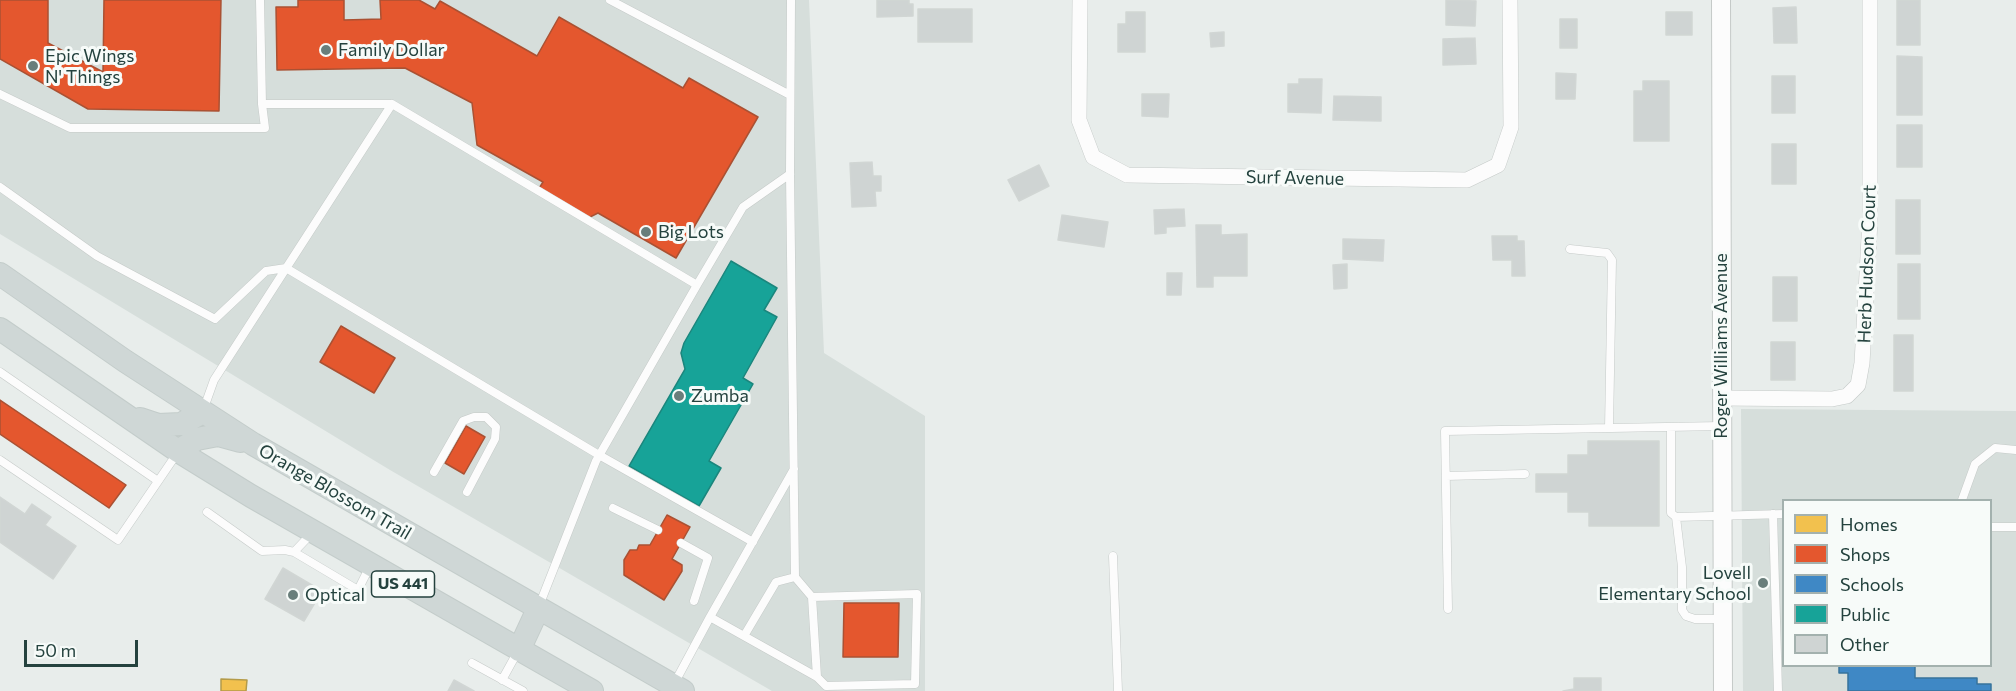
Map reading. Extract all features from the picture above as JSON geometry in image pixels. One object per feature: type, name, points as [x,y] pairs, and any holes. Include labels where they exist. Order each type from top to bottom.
[{"type":"main road","name":"Orange Blossom Trail","points":[[0,274],[253,444],[678,688]]},
{"type":"main road","name":"US 441","points":[[0,329],[178,451],[313,532],[592,691]]},
{"type":"main road","points":[[122,413],[158,425],[180,424],[203,412]]},
{"type":"main road","points":[[178,451],[197,439],[218,435],[253,444]]},
{"type":"main road","points":[[519,650],[538,609]]},
{"type":"street","name":"Surf Avenue","points":[[1080,0],[1079,120],[1093,157],[1127,175],[1467,180],[1498,165],[1511,127],[1510,0]]},
{"type":"street","name":"Roger Williams Avenue","points":[[1721,0],[1723,691]]},
{"type":"street","name":"Herb Hudson Court","points":[[1721,398],[1832,399],[1847,396],[1858,385],[1862,363],[1870,221],[1870,0]]},
{"type":"lane","points":[[0,94],[70,128],[265,128],[262,104],[260,0]]},
{"type":"lane","points":[[610,0],[790,95]]},
{"type":"lane","points":[[791,0],[790,174],[795,577],[812,597],[817,677]]},
{"type":"lane","points":[[262,104],[392,104],[696,285]]},
{"type":"lane","points":[[203,412],[214,380],[392,104]]},
{"type":"lane","points":[[538,609],[599,455],[696,285],[744,207],[790,174]]},
{"type":"lane","points":[[0,187],[97,256],[215,319],[266,271],[286,268],[599,455],[753,542]]},
{"type":"lane","points":[[1570,249],[1607,253],[1612,260],[1610,428]]},
{"type":"lane","points":[[0,372],[158,481]]},
{"type":"lane","points":[[434,472],[464,421],[474,417],[486,417],[496,427],[495,439],[467,492]]},
{"type":"lane","points":[[1448,609],[1445,431],[1721,426]]},
{"type":"lane","points":[[1671,427],[1671,513],[1676,517],[1782,514]]},
{"type":"lane","points":[[1963,499],[1975,464],[1995,448],[2016,450]]},
{"type":"lane","points":[[0,460],[117,540],[178,451]]},
{"type":"lane","points":[[678,688],[710,617],[795,468]]},
{"type":"lane","points":[[1446,476],[1525,474]]},
{"type":"lane","points":[[614,508],[658,530]]},
{"type":"lane","points":[[207,512],[262,551],[294,552],[358,590],[371,565]]},
{"type":"lane","points":[[1773,514],[1778,691]]},
{"type":"lane","points":[[1676,517],[1682,567],[1682,610],[1686,616],[1695,619],[1723,619]]},
{"type":"lane","points":[[1992,527],[2016,526]]},
{"type":"lane","points":[[294,552],[313,532]]},
{"type":"lane","points":[[681,543],[708,558],[694,601]]},
{"type":"lane","points":[[1113,556],[1118,691]]},
{"type":"lane","points":[[744,636],[776,582],[795,577]]},
{"type":"lane","points":[[710,617],[817,677],[826,686],[915,684],[917,594],[812,597]]},
{"type":"lane","points":[[502,680],[519,650]]},
{"type":"lane","points":[[472,663],[523,691]]},
{"type":"shaded area","points":[[0,0],[809,0],[824,353],[925,416],[925,691],[772,691],[390,470],[0,234]]},
{"type":"shaded area","name":"Lovell Elementary School","points":[[1741,409],[2016,411],[2016,691],[1743,691]]},
{"type":"building: Homes","points":[[221,679],[247,680],[246,691],[221,691]]},
{"type":"building: Shops","points":[[0,0],[48,0],[48,43],[103,72],[104,0],[221,0],[219,111],[88,109],[0,59]]},
{"type":"building: Shops","points":[[298,0],[344,0],[344,20],[381,19],[380,0],[419,0],[435,9],[440,1],[537,56],[559,17],[683,88],[689,78],[758,117],[676,258],[598,213],[588,218],[538,190],[543,182],[477,145],[472,103],[405,68],[277,70],[276,7],[298,7]]},
{"type":"building: Shops","points":[[341,326],[395,358],[374,393],[320,362]]},
{"type":"building: Shops","points":[[0,400],[126,485],[109,508],[0,434]]},
{"type":"building: Shops","points":[[466,426],[485,437],[464,474],[445,463]]},
{"type":"building: Shops","points":[[667,515],[690,527],[672,559],[682,565],[682,571],[664,600],[624,575],[624,560],[630,550],[637,550],[639,545],[650,545]]},
{"type":"building: Shops","points":[[844,603],[899,603],[898,657],[843,657]]},
{"type":"building: Schools","points":[[1839,667],[1915,667],[1915,678],[1977,678],[1977,684],[1991,684],[1991,691],[1848,691],[1848,673],[1839,673]]},
{"type":"building: Public","points":[[731,261],[777,288],[764,310],[777,317],[743,378],[753,384],[709,461],[721,468],[699,506],[629,466],[685,369],[681,353],[684,343]]},
{"type":"building: Other","points":[[877,0],[909,0],[909,4],[913,4],[913,16],[877,17]]},
{"type":"building: Other","points":[[1446,0],[1476,1],[1475,26],[1446,25]]},
{"type":"building: Other","points":[[1897,0],[1920,0],[1920,45],[1897,45]]},
{"type":"building: Other","points":[[1796,7],[1797,43],[1774,43],[1773,8]]},
{"type":"building: Other","points":[[918,9],[972,9],[972,42],[918,42]]},
{"type":"building: Other","points":[[1126,12],[1145,12],[1145,52],[1118,52],[1118,24],[1126,24]]},
{"type":"building: Other","points":[[1666,12],[1692,12],[1692,35],[1666,35]]},
{"type":"building: Other","points":[[1560,19],[1577,19],[1577,48],[1560,48]]},
{"type":"building: Other","points":[[1224,32],[1224,46],[1211,47],[1210,33]]},
{"type":"building: Other","points":[[1475,38],[1476,64],[1443,65],[1443,39]]},
{"type":"building: Other","points":[[1897,56],[1922,57],[1922,115],[1897,115]]},
{"type":"building: Other","points":[[1556,73],[1576,74],[1575,99],[1556,99]]},
{"type":"building: Other","points":[[1772,76],[1795,76],[1795,113],[1772,113]]},
{"type":"building: Other","points":[[1299,79],[1322,79],[1321,113],[1288,112],[1288,84],[1299,84]]},
{"type":"building: Other","points":[[1643,81],[1669,81],[1669,141],[1634,141],[1634,91],[1643,91]]},
{"type":"building: Other","points":[[1142,94],[1169,94],[1168,117],[1142,116]]},
{"type":"building: Other","points":[[1334,96],[1381,97],[1381,121],[1333,120]]},
{"type":"building: Other","points":[[1897,125],[1922,125],[1922,167],[1897,167]]},
{"type":"building: Other","points":[[1772,144],[1796,144],[1796,184],[1772,184]]},
{"type":"building: Other","points":[[872,162],[873,176],[881,176],[881,191],[875,191],[876,206],[852,207],[850,163]]},
{"type":"building: Other","points":[[1039,165],[1049,186],[1019,201],[1008,180]]},
{"type":"building: Other","points":[[1896,200],[1920,200],[1920,254],[1896,254]]},
{"type":"building: Other","points":[[1184,209],[1185,226],[1166,227],[1166,233],[1155,234],[1154,210]]},
{"type":"building: Other","points":[[1062,215],[1108,222],[1104,247],[1058,240]]},
{"type":"building: Other","points":[[1196,225],[1221,225],[1221,235],[1247,234],[1247,276],[1213,276],[1213,287],[1197,287]]},
{"type":"building: Other","points":[[1492,236],[1517,236],[1517,241],[1524,241],[1525,276],[1512,276],[1512,260],[1493,260]]},
{"type":"building: Other","points":[[1343,239],[1384,240],[1383,261],[1343,259]]},
{"type":"building: Other","points":[[1347,264],[1347,288],[1334,289],[1333,265]]},
{"type":"building: Other","points":[[1898,264],[1920,264],[1920,319],[1898,319]]},
{"type":"building: Other","points":[[1167,273],[1182,273],[1181,295],[1167,295]]},
{"type":"building: Other","points":[[1773,277],[1797,277],[1797,321],[1773,321]]},
{"type":"building: Other","points":[[1894,335],[1913,335],[1913,391],[1894,391]]},
{"type":"building: Other","points":[[1771,342],[1795,342],[1795,380],[1771,380]]},
{"type":"building: Other","points":[[1588,441],[1659,441],[1659,526],[1589,526],[1589,512],[1568,512],[1568,492],[1536,492],[1536,474],[1568,474],[1568,455],[1588,455]]},
{"type":"building: Other","points":[[0,497],[25,514],[32,504],[51,517],[45,525],[76,546],[53,579],[0,542]]},
{"type":"building: Other","name":"Optical","points":[[283,568],[322,591],[304,621],[265,599]]},
{"type":"building: Other","points":[[1574,678],[1601,678],[1601,691],[1563,691],[1574,689]]},
{"type":"building: Other","points":[[454,680],[474,691],[448,691]]},
{"type":"place","name":"Family Dollar","points":[[326,50]]},
{"type":"place","name":"Epic Wings N' Things","points":[[33,66]]},
{"type":"place","name":"Big Lots","points":[[646,232]]},
{"type":"place","name":"Zumba","points":[[679,396]]},
{"type":"place","name":"Lovell Elementary School","points":[[1763,583]]},
{"type":"place","name":"Optical","points":[[293,595]]}]
